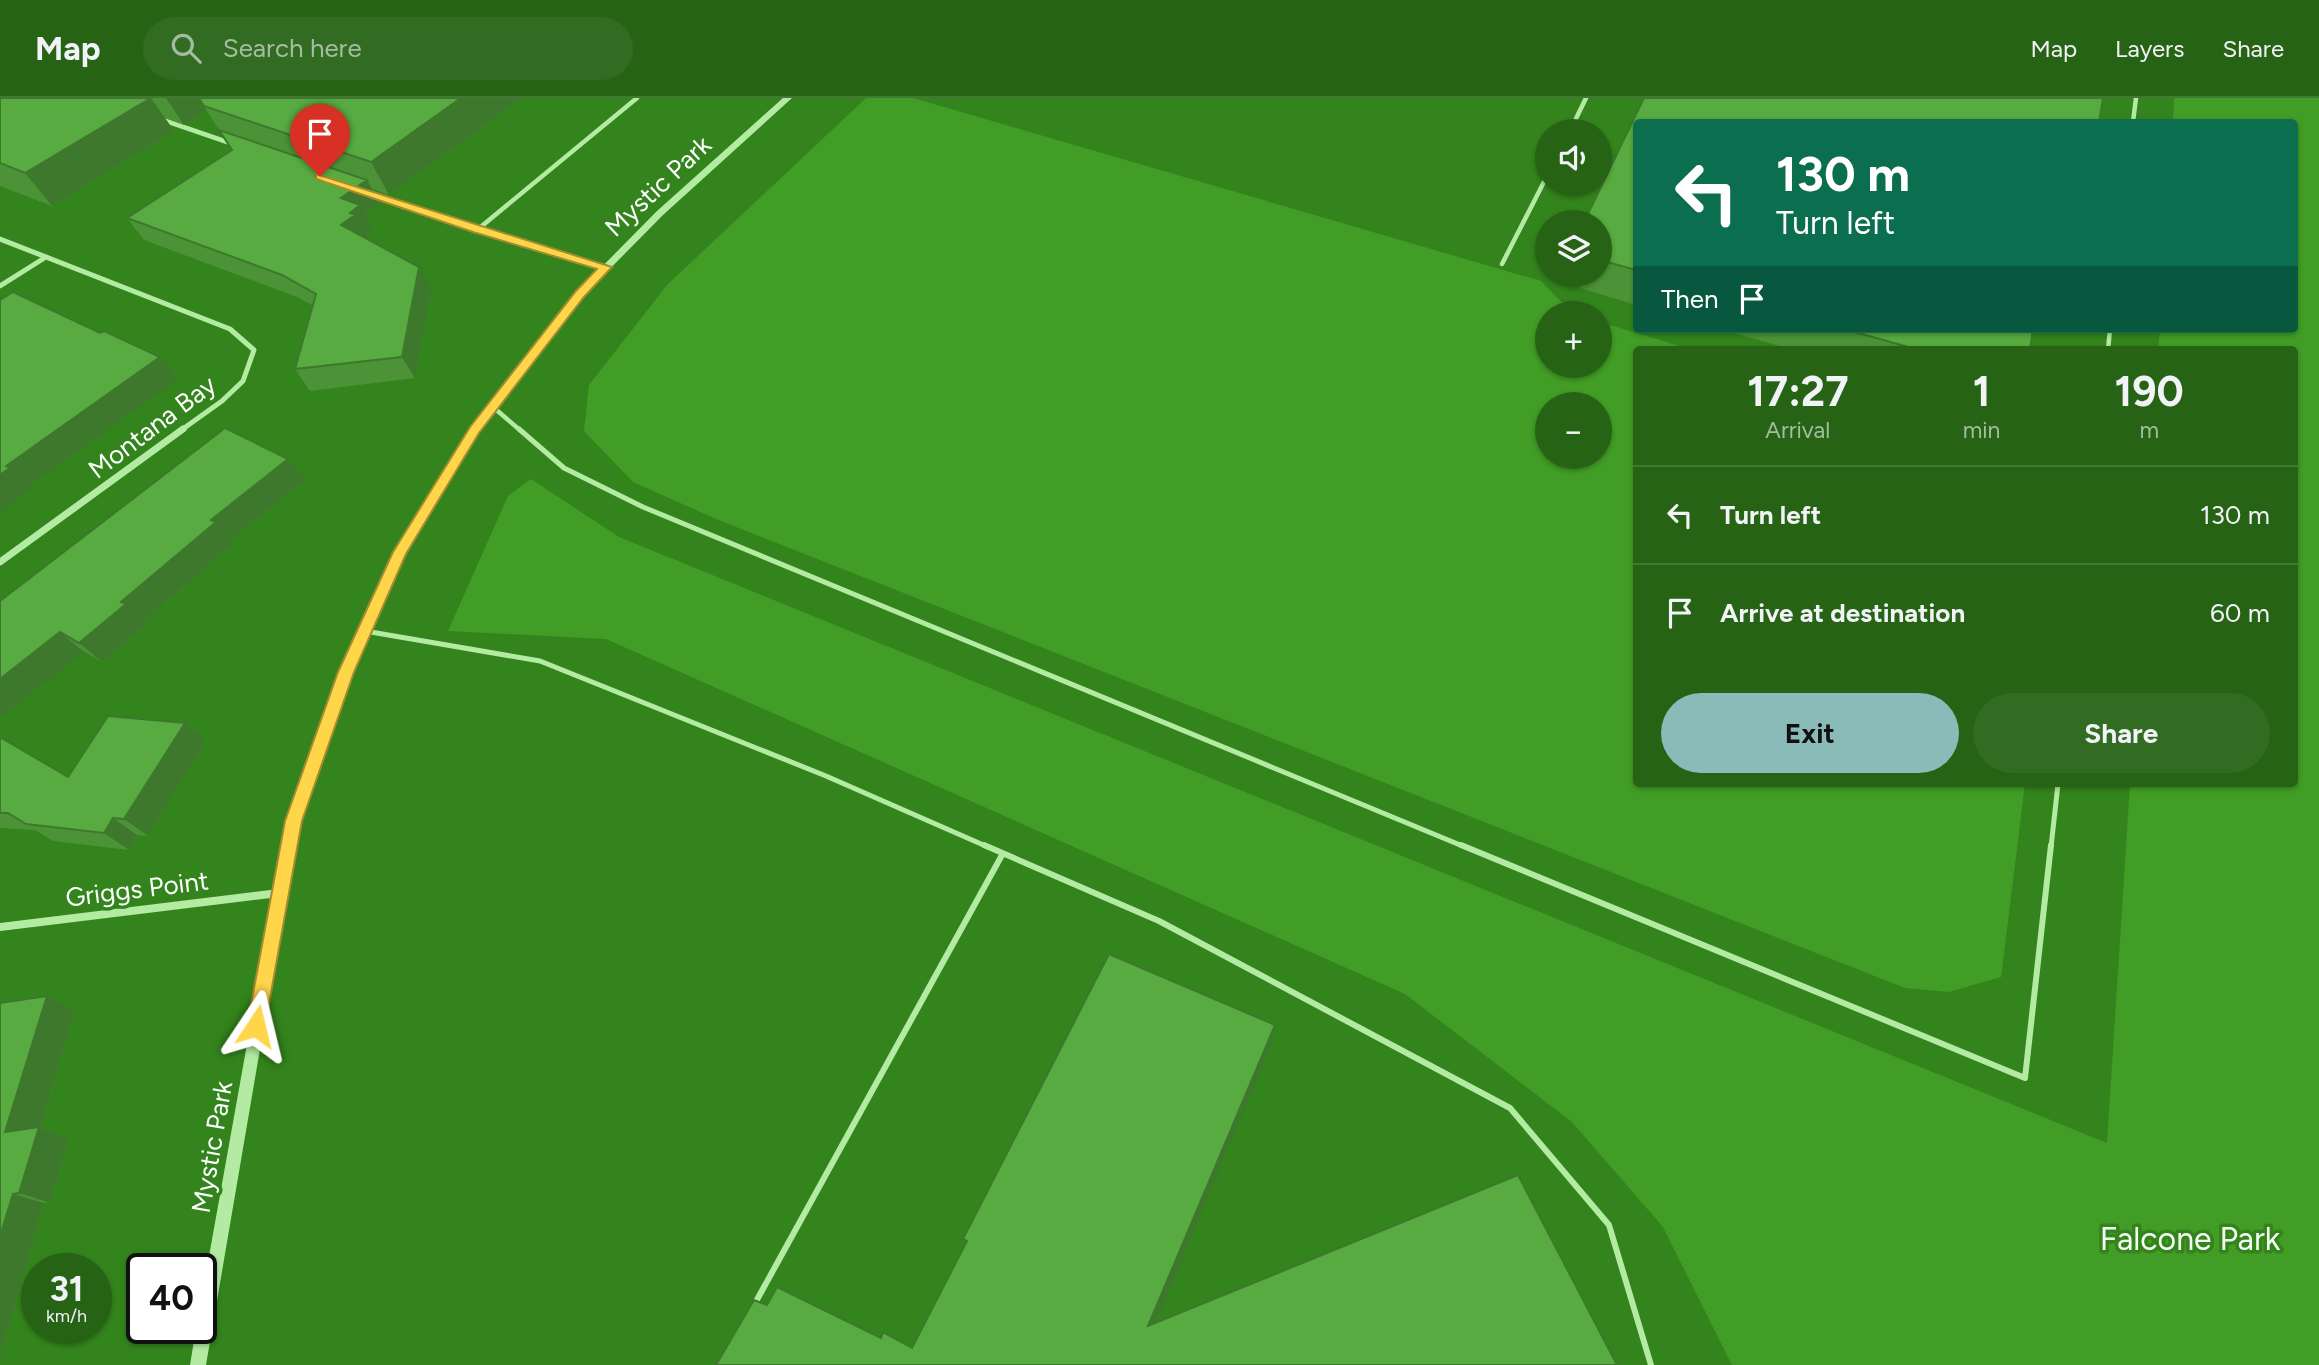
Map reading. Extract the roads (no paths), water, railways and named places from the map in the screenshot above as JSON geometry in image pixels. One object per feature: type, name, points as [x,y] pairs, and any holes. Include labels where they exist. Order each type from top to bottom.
[{"type":"street","name":"Mystic Park","points":[[198,1365],[293,821],[346,672],[400,552],[475,430],[580,294],[660,213],[788,98]]},
{"type":"street","name":"Montana Bay","points":[[0,239],[230,329],[254,350],[243,381],[222,401],[0,562]]},
{"type":"street","points":[[0,286],[46,257]]},
{"type":"street","name":"Griggs Point","points":[[0,927],[279,892]]},
{"type":"lane","points":[[477,230],[637,98]]},
{"type":"lane","points":[[1576,119],[1586,98]]},
{"type":"lane","points":[[2133,119],[2136,98]]},
{"type":"lane","points":[[153,117],[240,147]]},
{"type":"lane","points":[[367,194],[477,230],[606,267]]},
{"type":"lane","points":[[1502,264],[1537,196]]},
{"type":"lane","points":[[493,407],[564,468],[643,507],[2025,1078],[2058,787]]},
{"type":"lane","points":[[365,631],[540,661],[826,776],[1002,855],[1159,921],[1510,1108],[1609,1225],[1651,1365]]},
{"type":"lane","points":[[748,1316],[1002,855]]},
{"type":"park label","name":"Falcone Park","points":[[2190,1239]]}]
